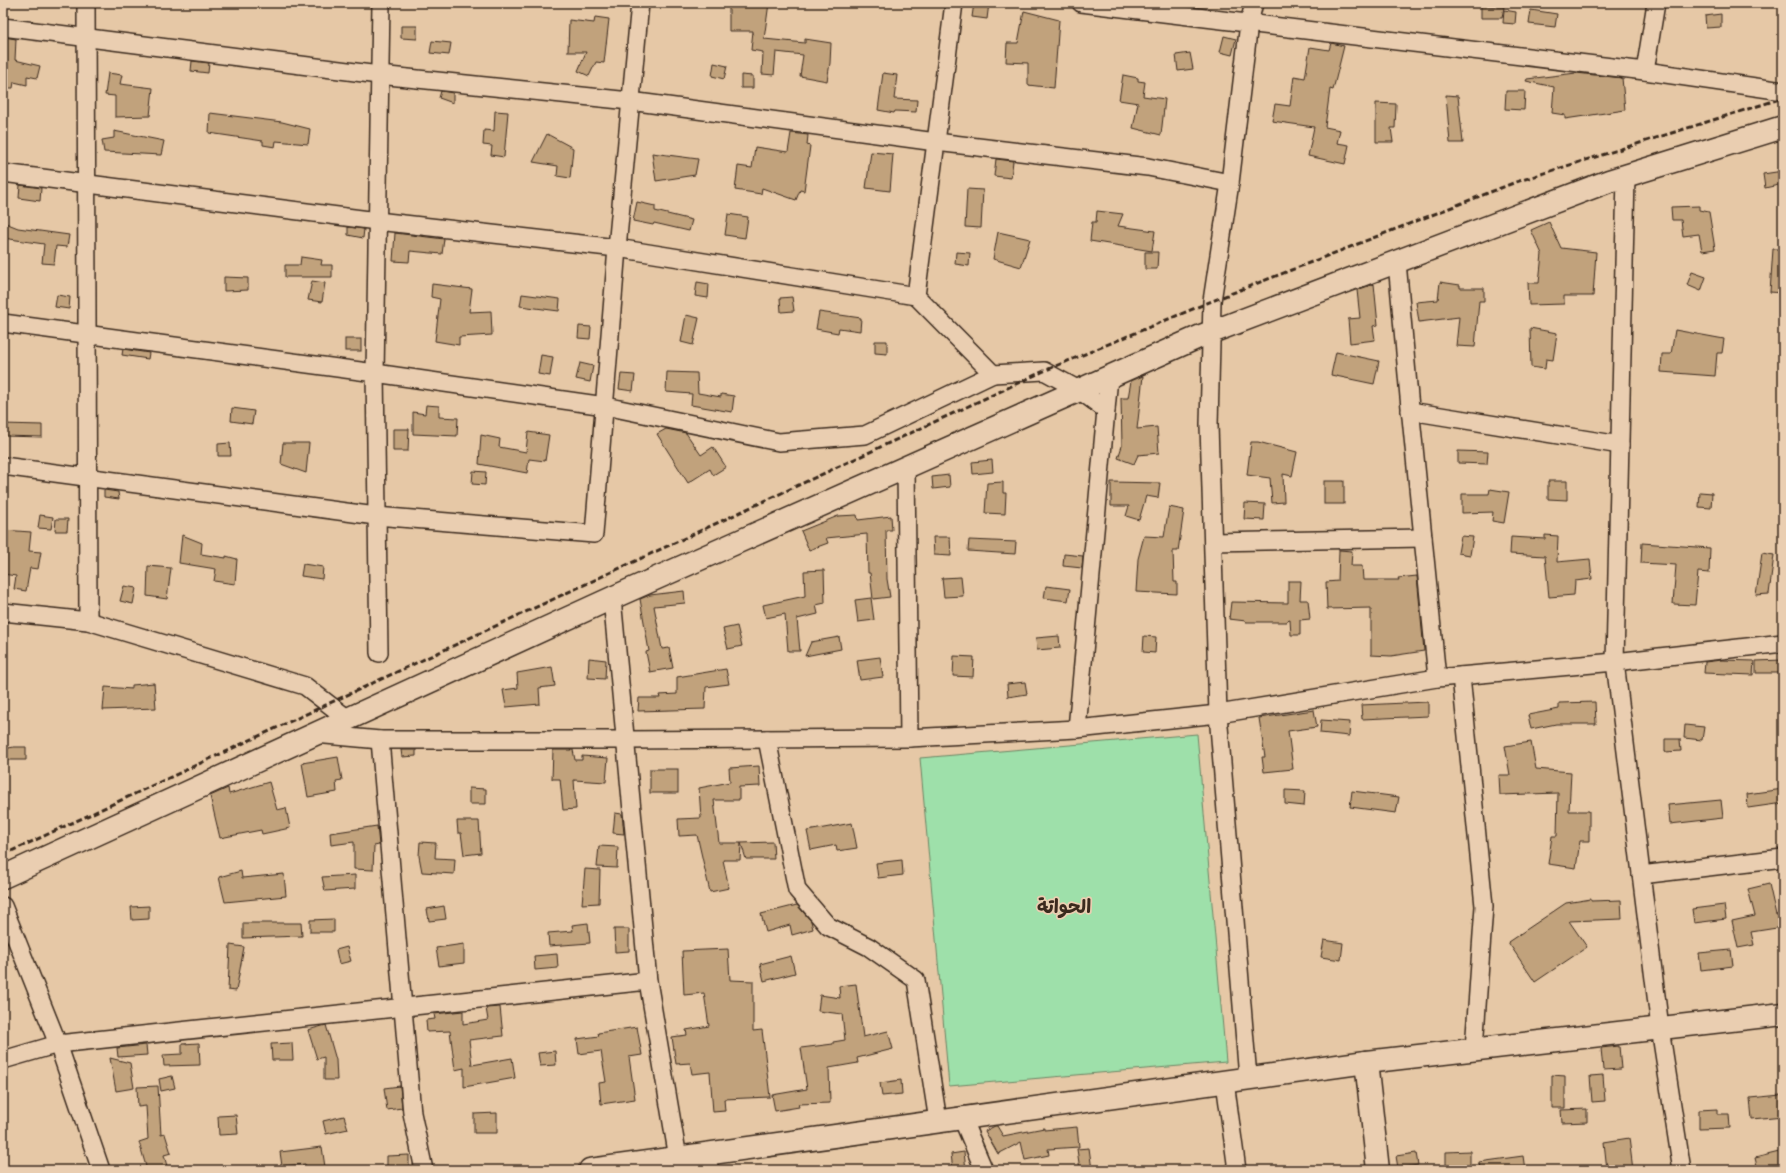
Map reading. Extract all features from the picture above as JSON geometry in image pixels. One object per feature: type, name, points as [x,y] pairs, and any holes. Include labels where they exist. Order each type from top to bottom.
[{"type":"street","points":[[86,3],[88,621]]},
{"type":"street","points":[[379,653],[375,373],[381,3]]},
{"type":"street","points":[[3,466],[376,516],[594,534],[617,248],[640,3]]},
{"type":"street","points":[[916,296],[954,3]]},
{"type":"street","points":[[1081,3],[1645,71],[1783,91]]},
{"type":"street","points":[[1248,1078],[1218,714],[1209,425],[1210,332],[1212,301],[1230,183],[1249,23],[1254,3]]},
{"type":"street","points":[[1645,71],[1656,3]]},
{"type":"street","points":[[3,27],[379,75],[630,101],[936,142],[1148,167],[1230,183]]},
{"type":"street","points":[[3,877],[612,598],[1210,332],[1626,176],[1783,127]]},
{"type":"street","points":[[3,173],[377,221],[617,248],[916,296],[993,374]]},
{"type":"street","points":[[1626,176],[1615,662],[1660,1028],[1682,1170]]},
{"type":"street","points":[[1397,262],[1410,411],[1437,678]]},
{"type":"street","points":[[3,323],[375,373],[604,406],[779,442],[865,435],[993,374],[1044,371],[1079,390],[1106,410]]},
{"type":"street","points":[[1077,729],[1109,377]]},
{"type":"street","points":[[1410,411],[1620,445]]},
{"type":"street","points":[[906,467],[909,738]]},
{"type":"street","points":[[1213,542],[1423,538]]},
{"type":"street","points":[[612,598],[648,981],[678,1158]]},
{"type":"street","points":[[3,612],[88,621],[305,686],[348,719]]},
{"type":"street","points":[[315,734],[380,740],[625,740],[909,738],[1077,729],[1218,714],[1437,678],[1615,662],[1783,643]]},
{"type":"street","points":[[1461,676],[1484,906],[1474,1049]]},
{"type":"street","points":[[768,739],[797,890],[828,926],[869,947],[916,980],[938,1121]]},
{"type":"street","points":[[380,740],[412,1113],[424,1170]]},
{"type":"street","points":[[1642,875],[1783,858]]},
{"type":"street","points":[[3,906],[58,1044],[101,1170]]},
{"type":"street","points":[[3,1060],[58,1044],[648,981]]},
{"type":"street","points":[[590,1170],[678,1158],[708,1162],[938,1121],[1248,1078],[1474,1049],[1783,1014]]},
{"type":"street","points":[[1366,1062],[1378,1170]]},
{"type":"street","points":[[1225,1082],[1237,1170]]},
{"type":"street","points":[[962,1118],[984,1170]]},
{"type":"green space","points":[[1197,734],[1226,1062],[949,1086],[920,758]]},
{"type":"building","points":[[729,3],[769,3],[764,39],[805,43],[805,39],[831,43],[827,81],[800,76],[803,55],[776,52],[774,75],[762,74],[763,52],[751,50],[753,31],[729,31]]},
{"type":"building","points":[[974,3],[989,3],[987,19],[972,17]]},
{"type":"building","points":[[1481,6],[1504,7],[1502,18],[1481,18]]},
{"type":"building","points":[[1504,10],[1516,12],[1515,24],[1503,23]]},
{"type":"building","points":[[1531,10],[1557,14],[1555,27],[1529,24]]},
{"type":"building","points":[[1024,11],[1059,20],[1054,88],[1028,85],[1028,63],[1006,62],[1007,43],[1018,43]]},
{"type":"building","points":[[1721,14],[1721,27],[1706,28],[1705,16]]},
{"type":"building","points":[[595,17],[609,19],[604,63],[596,62],[589,76],[578,71],[586,52],[568,52],[569,20],[594,23]]},
{"type":"building","points":[[401,26],[417,26],[417,39],[401,38]]},
{"type":"building","points":[[1224,36],[1236,39],[1232,55],[1220,52]]},
{"type":"building","points":[[4,37],[16,39],[15,60],[40,66],[37,78],[27,76],[27,85],[14,82],[13,88],[3,88]]},
{"type":"building","points":[[432,41],[451,43],[449,55],[430,53]]},
{"type":"building","points":[[1331,43],[1344,46],[1333,90],[1330,89],[1325,127],[1340,130],[1337,143],[1349,145],[1345,164],[1308,156],[1314,127],[1272,121],[1275,104],[1290,106],[1294,76],[1305,78],[1310,47],[1329,50]]},
{"type":"building","points":[[1190,53],[1193,69],[1178,71],[1176,55]]},
{"type":"building","points":[[192,61],[209,63],[208,73],[191,71]]},
{"type":"building","points":[[714,63],[727,66],[724,79],[712,76]]},
{"type":"building","points":[[108,73],[122,75],[120,84],[153,88],[150,116],[115,117],[115,96],[105,95]]},
{"type":"building","points":[[883,73],[897,75],[894,99],[917,100],[916,112],[895,111],[894,113],[878,110]]},
{"type":"building","points":[[1576,73],[1622,78],[1625,110],[1565,119],[1565,115],[1552,113],[1554,87],[1526,81],[1527,79]]},
{"type":"building","points":[[741,75],[753,76],[753,88],[741,88]]},
{"type":"building","points":[[1123,75],[1138,78],[1138,81],[1145,82],[1143,96],[1165,99],[1161,135],[1133,128],[1138,103],[1119,100]]},
{"type":"building","points":[[441,91],[453,93],[453,103],[439,98]]},
{"type":"building","points":[[1506,91],[1525,91],[1524,110],[1505,109]]},
{"type":"building","points":[[1446,95],[1458,96],[1463,143],[1450,143]]},
{"type":"building","points":[[1376,103],[1396,104],[1395,128],[1391,128],[1393,142],[1376,142]]},
{"type":"building","points":[[495,111],[508,112],[504,157],[491,155],[492,146],[483,145],[484,130],[494,131]]},
{"type":"building","points":[[210,113],[282,122],[310,129],[308,144],[276,141],[275,147],[263,145],[263,141],[209,133]]},
{"type":"building","points":[[114,131],[164,141],[161,155],[104,152],[102,140],[114,138]]},
{"type":"building","points":[[791,133],[808,135],[807,145],[810,146],[804,191],[800,190],[796,200],[762,188],[761,194],[735,190],[738,166],[752,168],[755,147],[788,152]]},
{"type":"building","points":[[547,134],[573,148],[570,178],[557,176],[558,166],[533,162]]},
{"type":"building","points":[[871,152],[893,154],[890,191],[866,188]]},
{"type":"building","points":[[652,153],[698,159],[695,175],[656,181]]},
{"type":"building","points":[[996,159],[1013,161],[1011,178],[994,176]]},
{"type":"building","points":[[1783,171],[1783,184],[1765,188],[1763,174]]},
{"type":"building","points":[[20,185],[41,188],[40,201],[19,198]]},
{"type":"building","points":[[967,189],[983,190],[981,228],[965,227]]},
{"type":"building","points":[[637,202],[655,206],[655,211],[692,220],[689,231],[654,223],[653,225],[633,221]]},
{"type":"building","points":[[1699,206],[1699,210],[1709,212],[1715,249],[1702,251],[1699,234],[1683,236],[1681,220],[1672,220],[1671,207]]},
{"type":"building","points":[[1097,211],[1123,214],[1118,226],[1155,231],[1152,251],[1090,241],[1092,222],[1096,222]]},
{"type":"building","points":[[728,214],[748,217],[745,238],[725,235]]},
{"type":"building","points":[[3,222],[18,228],[69,235],[67,247],[56,246],[54,264],[42,263],[44,244],[3,238]]},
{"type":"building","points":[[1549,222],[1561,248],[1596,252],[1593,296],[1564,296],[1564,304],[1529,305],[1528,283],[1539,283],[1542,254],[1531,230]]},
{"type":"building","points":[[348,227],[364,229],[363,238],[348,235]]},
{"type":"building","points":[[998,232],[1030,239],[1021,267],[993,259]]},
{"type":"building","points":[[395,233],[444,239],[442,254],[410,251],[409,262],[393,261]]},
{"type":"building","points":[[1773,249],[1783,249],[1783,293],[1770,292]]},
{"type":"building","points":[[956,252],[970,253],[969,266],[955,264]]},
{"type":"building","points":[[1145,252],[1158,252],[1157,269],[1145,269]]},
{"type":"building","points":[[301,257],[322,260],[321,265],[332,265],[332,277],[285,277],[285,265],[300,265]]},
{"type":"building","points":[[1692,272],[1706,277],[1701,291],[1687,285]]},
{"type":"building","points":[[224,277],[248,278],[248,290],[224,291]]},
{"type":"building","points":[[312,281],[325,283],[322,302],[308,300]]},
{"type":"building","points":[[697,282],[709,284],[708,298],[695,296]]},
{"type":"building","points":[[1440,282],[1460,285],[1460,288],[1484,288],[1484,301],[1479,301],[1475,347],[1456,346],[1459,317],[1419,322],[1416,302],[1438,300]]},
{"type":"building","points":[[432,284],[472,289],[469,312],[491,311],[492,335],[459,337],[459,345],[435,341],[440,299],[431,297]]},
{"type":"building","points":[[1374,284],[1378,325],[1373,326],[1375,340],[1350,343],[1348,319],[1360,318],[1357,290]]},
{"type":"building","points":[[522,294],[560,299],[559,311],[520,306]]},
{"type":"building","points":[[57,295],[70,297],[69,309],[55,307]]},
{"type":"building","points":[[792,297],[794,311],[781,312],[780,298]]},
{"type":"building","points":[[819,312],[861,318],[860,331],[839,328],[838,333],[816,329]]},
{"type":"building","points":[[686,315],[699,318],[693,345],[681,342]]},
{"type":"building","points":[[579,326],[591,327],[590,339],[578,338]]},
{"type":"building","points":[[1530,328],[1557,333],[1553,360],[1546,359],[1545,369],[1531,367]]},
{"type":"building","points":[[1675,330],[1724,339],[1722,353],[1717,353],[1715,376],[1661,372],[1662,354],[1671,354]]},
{"type":"building","points":[[345,339],[361,339],[361,351],[345,351]]},
{"type":"building","points":[[875,341],[887,341],[887,354],[875,353]]},
{"type":"building","points":[[123,349],[149,353],[148,359],[122,355]]},
{"type":"building","points":[[1336,352],[1379,361],[1374,384],[1331,375]]},
{"type":"building","points":[[541,355],[553,357],[550,376],[538,374]]},
{"type":"building","points":[[580,363],[593,366],[590,382],[576,379]]},
{"type":"building","points":[[667,372],[697,373],[698,393],[721,397],[721,394],[734,396],[732,412],[691,405],[692,394],[666,392]]},
{"type":"building","points":[[621,374],[635,375],[633,391],[619,389]]},
{"type":"building","points":[[1143,376],[1137,429],[1157,427],[1159,453],[1138,455],[1134,464],[1118,458],[1122,446],[1121,398],[1128,398],[1131,381]]},
{"type":"building","points":[[426,405],[439,406],[439,417],[458,418],[457,436],[413,434],[413,412],[425,414]]},
{"type":"building","points":[[232,408],[254,411],[252,424],[231,421]]},
{"type":"building","points":[[3,424],[42,425],[42,437],[3,436]]},
{"type":"building","points":[[393,429],[409,429],[408,451],[393,451]]},
{"type":"building","points":[[666,429],[686,433],[701,455],[713,447],[726,467],[713,475],[710,469],[688,483],[657,434]]},
{"type":"building","points":[[528,432],[549,435],[545,461],[529,459],[527,473],[479,464],[481,435],[500,439],[499,447],[526,452]]},
{"type":"building","points":[[1251,442],[1258,442],[1297,452],[1292,476],[1283,474],[1284,502],[1272,503],[1270,478],[1247,475]]},
{"type":"building","points":[[230,443],[231,456],[218,456],[218,444]]},
{"type":"building","points":[[283,443],[309,443],[306,473],[281,464]]},
{"type":"building","points":[[1458,451],[1488,452],[1487,464],[1458,463]]},
{"type":"building","points":[[992,460],[993,472],[973,474],[972,462]]},
{"type":"building","points":[[473,471],[486,472],[485,485],[472,484]]},
{"type":"building","points":[[949,475],[950,487],[933,489],[932,477]]},
{"type":"building","points":[[1324,481],[1344,481],[1344,504],[1324,504]]},
{"type":"building","points":[[1548,481],[1567,481],[1567,500],[1548,499]]},
{"type":"building","points":[[1003,482],[1003,493],[1006,493],[1005,514],[985,513],[987,483]]},
{"type":"building","points":[[1111,482],[1160,483],[1158,498],[1146,496],[1139,520],[1126,516],[1129,506],[1111,506]]},
{"type":"building","points":[[1490,489],[1509,492],[1504,523],[1492,521],[1493,512],[1462,513],[1462,494],[1489,494]]},
{"type":"building","points":[[104,490],[118,492],[119,499],[104,497]]},
{"type":"building","points":[[1700,492],[1712,493],[1711,508],[1699,507]]},
{"type":"building","points":[[1245,503],[1265,504],[1264,520],[1244,519]]},
{"type":"building","points":[[1169,507],[1184,510],[1178,551],[1173,551],[1174,582],[1177,582],[1177,594],[1136,592],[1138,559],[1144,536],[1164,537]]},
{"type":"building","points":[[40,515],[53,517],[51,529],[38,528]]},
{"type":"building","points":[[857,515],[858,520],[891,516],[892,530],[886,530],[887,579],[890,597],[873,599],[870,573],[868,573],[867,534],[826,538],[828,543],[809,550],[801,531],[838,516]]},
{"type":"building","points":[[56,519],[68,519],[67,531],[55,531]]},
{"type":"building","points":[[3,530],[31,532],[29,551],[41,552],[38,569],[30,568],[26,591],[14,589],[16,576],[3,574]]},
{"type":"building","points":[[182,535],[202,543],[201,554],[226,558],[226,556],[237,559],[235,584],[214,581],[216,569],[179,563]]},
{"type":"building","points":[[1545,535],[1558,536],[1557,562],[1590,559],[1592,579],[1575,581],[1574,595],[1549,597],[1545,556],[1510,554],[1511,537],[1545,539]]},
{"type":"building","points":[[1461,536],[1473,537],[1470,555],[1458,553]]},
{"type":"building","points":[[933,537],[950,537],[951,556],[934,555]]},
{"type":"building","points":[[969,540],[1016,542],[1015,554],[968,551]]},
{"type":"building","points":[[1642,543],[1710,548],[1709,573],[1698,572],[1695,605],[1673,604],[1676,565],[1641,563]]},
{"type":"building","points":[[1339,550],[1352,551],[1351,566],[1362,566],[1363,580],[1399,580],[1398,578],[1417,576],[1424,651],[1391,656],[1371,655],[1371,608],[1327,609],[1326,582],[1338,581]]},
{"type":"building","points":[[1762,553],[1774,555],[1769,594],[1756,595]]},
{"type":"building","points":[[1064,554],[1083,556],[1082,568],[1063,566]]},
{"type":"building","points":[[303,564],[323,567],[322,579],[301,576]]},
{"type":"building","points":[[148,566],[171,568],[167,599],[147,596]]},
{"type":"building","points":[[824,570],[825,603],[816,605],[818,614],[797,619],[800,651],[788,651],[785,614],[766,618],[763,605],[805,596],[804,571]]},
{"type":"building","points":[[961,577],[963,596],[944,597],[942,578]]},
{"type":"building","points":[[1288,581],[1301,581],[1300,600],[1308,600],[1310,619],[1300,620],[1300,635],[1291,635],[1290,620],[1287,622],[1246,622],[1229,619],[1231,602],[1288,603]]},
{"type":"building","points":[[124,586],[136,588],[133,604],[120,601]]},
{"type":"building","points":[[1046,586],[1070,589],[1068,601],[1044,598]]},
{"type":"building","points":[[684,591],[685,603],[654,606],[662,649],[669,648],[673,668],[650,672],[646,652],[649,651],[640,599],[650,595]]},
{"type":"building","points":[[871,598],[874,620],[858,622],[855,600]]},
{"type":"building","points":[[737,626],[742,646],[728,649],[723,629]]},
{"type":"building","points":[[1059,636],[1060,648],[1037,650],[1036,638]]},
{"type":"building","points":[[1144,636],[1156,637],[1155,653],[1143,652]]},
{"type":"building","points":[[839,637],[841,649],[805,656],[811,642]]},
{"type":"building","points":[[954,656],[974,657],[973,677],[953,676]]},
{"type":"building","points":[[880,657],[883,677],[860,680],[857,660]]},
{"type":"building","points":[[589,658],[606,660],[605,679],[588,678]]},
{"type":"building","points":[[1721,660],[1754,661],[1753,675],[1704,673],[1705,662]]},
{"type":"building","points":[[1783,660],[1783,673],[1756,673],[1756,661]]},
{"type":"building","points":[[552,667],[555,686],[539,688],[540,704],[506,707],[503,690],[518,688],[517,673]]},
{"type":"building","points":[[726,669],[729,684],[706,687],[705,709],[638,711],[639,698],[660,698],[659,695],[677,694],[677,677]]},
{"type":"building","points":[[1025,682],[1027,694],[1008,697],[1007,684]]},
{"type":"building","points":[[154,683],[156,708],[103,710],[105,687],[132,689],[132,685]]},
{"type":"building","points":[[1428,702],[1428,716],[1362,719],[1361,705]]},
{"type":"building","points":[[1595,702],[1596,724],[1556,724],[1531,729],[1528,715],[1559,709],[1559,703]]},
{"type":"building","points":[[1314,710],[1317,727],[1288,731],[1293,769],[1264,772],[1262,757],[1265,757],[1259,718]]},
{"type":"building","points":[[1321,720],[1350,722],[1349,736],[1320,733]]},
{"type":"building","points":[[1685,725],[1704,727],[1702,740],[1684,738]]},
{"type":"building","points":[[1665,739],[1680,739],[1681,751],[1665,752]]},
{"type":"building","points":[[1531,742],[1536,769],[1571,772],[1569,811],[1589,811],[1589,841],[1580,841],[1576,868],[1548,864],[1552,836],[1557,836],[1558,793],[1500,795],[1499,775],[1510,775],[1505,746]]},
{"type":"building","points":[[26,747],[26,760],[3,760],[3,749]]},
{"type":"building","points":[[401,750],[416,750],[416,756],[402,757]]},
{"type":"building","points":[[553,750],[573,750],[575,760],[582,760],[582,756],[608,758],[606,782],[574,780],[576,809],[563,810],[560,779],[552,779]]},
{"type":"building","points":[[338,757],[342,780],[336,781],[337,792],[308,797],[302,763]]},
{"type":"building","points":[[759,766],[760,786],[739,787],[739,800],[714,800],[719,843],[741,843],[740,860],[723,860],[729,888],[710,892],[697,835],[679,836],[678,819],[701,818],[699,788],[730,782],[729,768]]},
{"type":"building","points":[[650,769],[678,769],[678,793],[650,793]]},
{"type":"building","points":[[269,782],[277,810],[286,808],[290,828],[262,834],[261,830],[220,838],[210,796],[228,788],[229,794]]},
{"type":"building","points":[[469,788],[486,789],[486,804],[469,804]]},
{"type":"building","points":[[1783,789],[1783,803],[1748,808],[1747,794]]},
{"type":"building","points":[[1285,790],[1305,791],[1304,806],[1285,804]]},
{"type":"building","points":[[1352,791],[1399,797],[1396,813],[1350,807]]},
{"type":"building","points":[[1721,800],[1723,818],[1670,824],[1668,805]]},
{"type":"building","points":[[615,813],[622,814],[624,834],[613,833]]},
{"type":"building","points":[[457,821],[479,821],[481,853],[464,855],[461,833],[458,833]]},
{"type":"building","points":[[852,823],[857,848],[837,851],[836,845],[811,850],[807,831]]},
{"type":"building","points":[[377,826],[379,845],[374,846],[373,870],[354,869],[354,842],[331,845],[330,833]]},
{"type":"building","points":[[420,842],[436,843],[435,858],[455,859],[454,874],[422,872],[419,856]]},
{"type":"building","points":[[773,842],[774,859],[746,859],[741,843]]},
{"type":"building","points":[[599,846],[618,847],[617,868],[597,867]]},
{"type":"building","points":[[902,860],[903,875],[878,878],[876,863]]},
{"type":"building","points":[[585,869],[600,870],[599,903],[582,904]]},
{"type":"building","points":[[241,871],[242,878],[284,874],[286,896],[225,902],[219,877]]},
{"type":"building","points":[[355,875],[355,889],[325,891],[322,877]]},
{"type":"building","points":[[1769,884],[1776,915],[1783,914],[1783,927],[1751,932],[1754,945],[1738,948],[1732,921],[1755,916],[1748,889]]},
{"type":"building","points":[[1591,899],[1591,901],[1621,900],[1622,919],[1569,921],[1587,947],[1535,982],[1508,942],[1566,903]]},
{"type":"building","points":[[797,905],[811,921],[813,929],[792,935],[790,925],[766,932],[761,914]]},
{"type":"building","points":[[1724,905],[1726,919],[1694,923],[1692,909]]},
{"type":"building","points":[[149,906],[149,919],[132,920],[131,907]]},
{"type":"building","points":[[444,906],[446,919],[429,921],[427,909]]},
{"type":"building","points":[[334,919],[334,932],[310,932],[310,920]]},
{"type":"building","points":[[243,923],[301,923],[302,936],[243,938]]},
{"type":"building","points":[[588,923],[590,943],[549,946],[548,933],[573,931],[572,925]]},
{"type":"building","points":[[614,929],[629,929],[629,951],[615,952]]},
{"type":"building","points":[[1324,940],[1343,943],[1341,960],[1321,957]]},
{"type":"building","points":[[464,944],[464,963],[439,966],[436,948]]},
{"type":"building","points":[[230,945],[244,947],[236,991],[228,990]]},
{"type":"building","points":[[347,947],[351,961],[339,964],[336,950]]},
{"type":"building","points":[[728,949],[730,980],[753,981],[753,1031],[762,1030],[770,1097],[724,1099],[725,1111],[713,1112],[710,1072],[692,1074],[690,1063],[676,1064],[672,1037],[687,1035],[686,1030],[709,1026],[704,993],[684,995],[682,951]]},
{"type":"building","points":[[1731,950],[1733,966],[1701,970],[1699,953]]},
{"type":"building","points":[[557,954],[558,968],[535,970],[534,956]]},
{"type":"building","points":[[791,956],[795,973],[764,981],[760,964]]},
{"type":"building","points":[[856,984],[863,1037],[888,1031],[893,1049],[857,1058],[858,1063],[829,1068],[830,1103],[798,1104],[799,1107],[775,1111],[772,1095],[807,1089],[801,1048],[833,1044],[833,1042],[845,1040],[842,1014],[818,1011],[820,995],[840,998],[839,986]]},
{"type":"building","points":[[500,1007],[503,1036],[469,1040],[472,1065],[512,1058],[515,1078],[464,1087],[464,1068],[455,1070],[450,1031],[427,1032],[426,1020],[435,1019],[434,1014],[463,1011],[463,1024],[488,1020],[486,1008]]},
{"type":"building","points":[[326,1025],[336,1060],[337,1080],[324,1080],[324,1057],[317,1059],[308,1030]]},
{"type":"building","points":[[637,1027],[642,1055],[629,1057],[635,1099],[601,1104],[599,1083],[606,1082],[601,1051],[579,1054],[577,1039],[599,1036],[598,1033]]},
{"type":"building","points":[[199,1043],[200,1065],[164,1066],[163,1055],[182,1054],[182,1044]]},
{"type":"building","points":[[292,1043],[293,1060],[272,1060],[271,1044]]},
{"type":"building","points":[[146,1045],[147,1055],[118,1057],[117,1048]]},
{"type":"building","points":[[1619,1046],[1621,1069],[1603,1070],[1601,1048]]},
{"type":"building","points":[[555,1051],[556,1065],[540,1066],[538,1053]]},
{"type":"building","points":[[110,1058],[130,1063],[134,1088],[116,1091]]},
{"type":"building","points":[[1552,1075],[1565,1076],[1565,1108],[1552,1108]]},
{"type":"building","points":[[1603,1075],[1605,1101],[1592,1102],[1590,1076]]},
{"type":"building","points":[[172,1076],[175,1088],[161,1091],[159,1079]]},
{"type":"building","points":[[901,1080],[902,1094],[882,1096],[880,1083]]},
{"type":"building","points":[[158,1086],[161,1135],[165,1134],[171,1153],[164,1155],[168,1170],[147,1170],[139,1142],[148,1139],[146,1106],[138,1107],[137,1087]]},
{"type":"building","points":[[400,1086],[402,1108],[387,1110],[384,1088]]},
{"type":"building","points":[[1781,1095],[1783,1116],[1752,1119],[1750,1098]]},
{"type":"building","points":[[1587,1109],[1587,1122],[1562,1123],[1561,1110]]},
{"type":"building","points":[[1717,1109],[1717,1114],[1729,1114],[1730,1128],[1699,1129],[1699,1110]]},
{"type":"building","points":[[497,1113],[497,1133],[474,1133],[474,1114]]},
{"type":"building","points":[[236,1115],[238,1134],[219,1135],[218,1116]]},
{"type":"building","points":[[344,1116],[348,1129],[326,1134],[323,1121]]},
{"type":"building","points":[[997,1126],[1003,1136],[1044,1128],[1044,1130],[1077,1127],[1079,1147],[1048,1149],[1049,1155],[1025,1160],[1021,1142],[998,1154],[985,1131]]},
{"type":"building","points":[[1629,1138],[1633,1170],[1607,1170],[1604,1142]]},
{"type":"building","points":[[322,1147],[325,1167],[306,1170],[305,1164],[282,1166],[280,1152]]},
{"type":"building","points":[[1089,1148],[1092,1170],[1080,1170],[1077,1149]]},
{"type":"building","points":[[1470,1151],[1470,1167],[1446,1168],[1446,1152]]},
{"type":"building","points":[[964,1152],[966,1170],[953,1170],[951,1154]]},
{"type":"building","points":[[1779,1152],[1782,1165],[1758,1170],[1755,1158]]},
{"type":"building","points":[[1416,1153],[1418,1165],[1398,1168],[1396,1156]]},
{"type":"building","points":[[409,1155],[409,1168],[387,1169],[387,1156]]},
{"type":"building","points":[[1523,1156],[1525,1170],[1480,1170],[1479,1162]]},
{"type":"railway","points":[[3,855],[1044,371],[1212,301],[1516,182],[1783,98]]},
{"type":"district","name":"الحواتة","points":[[1064,906]]}]
